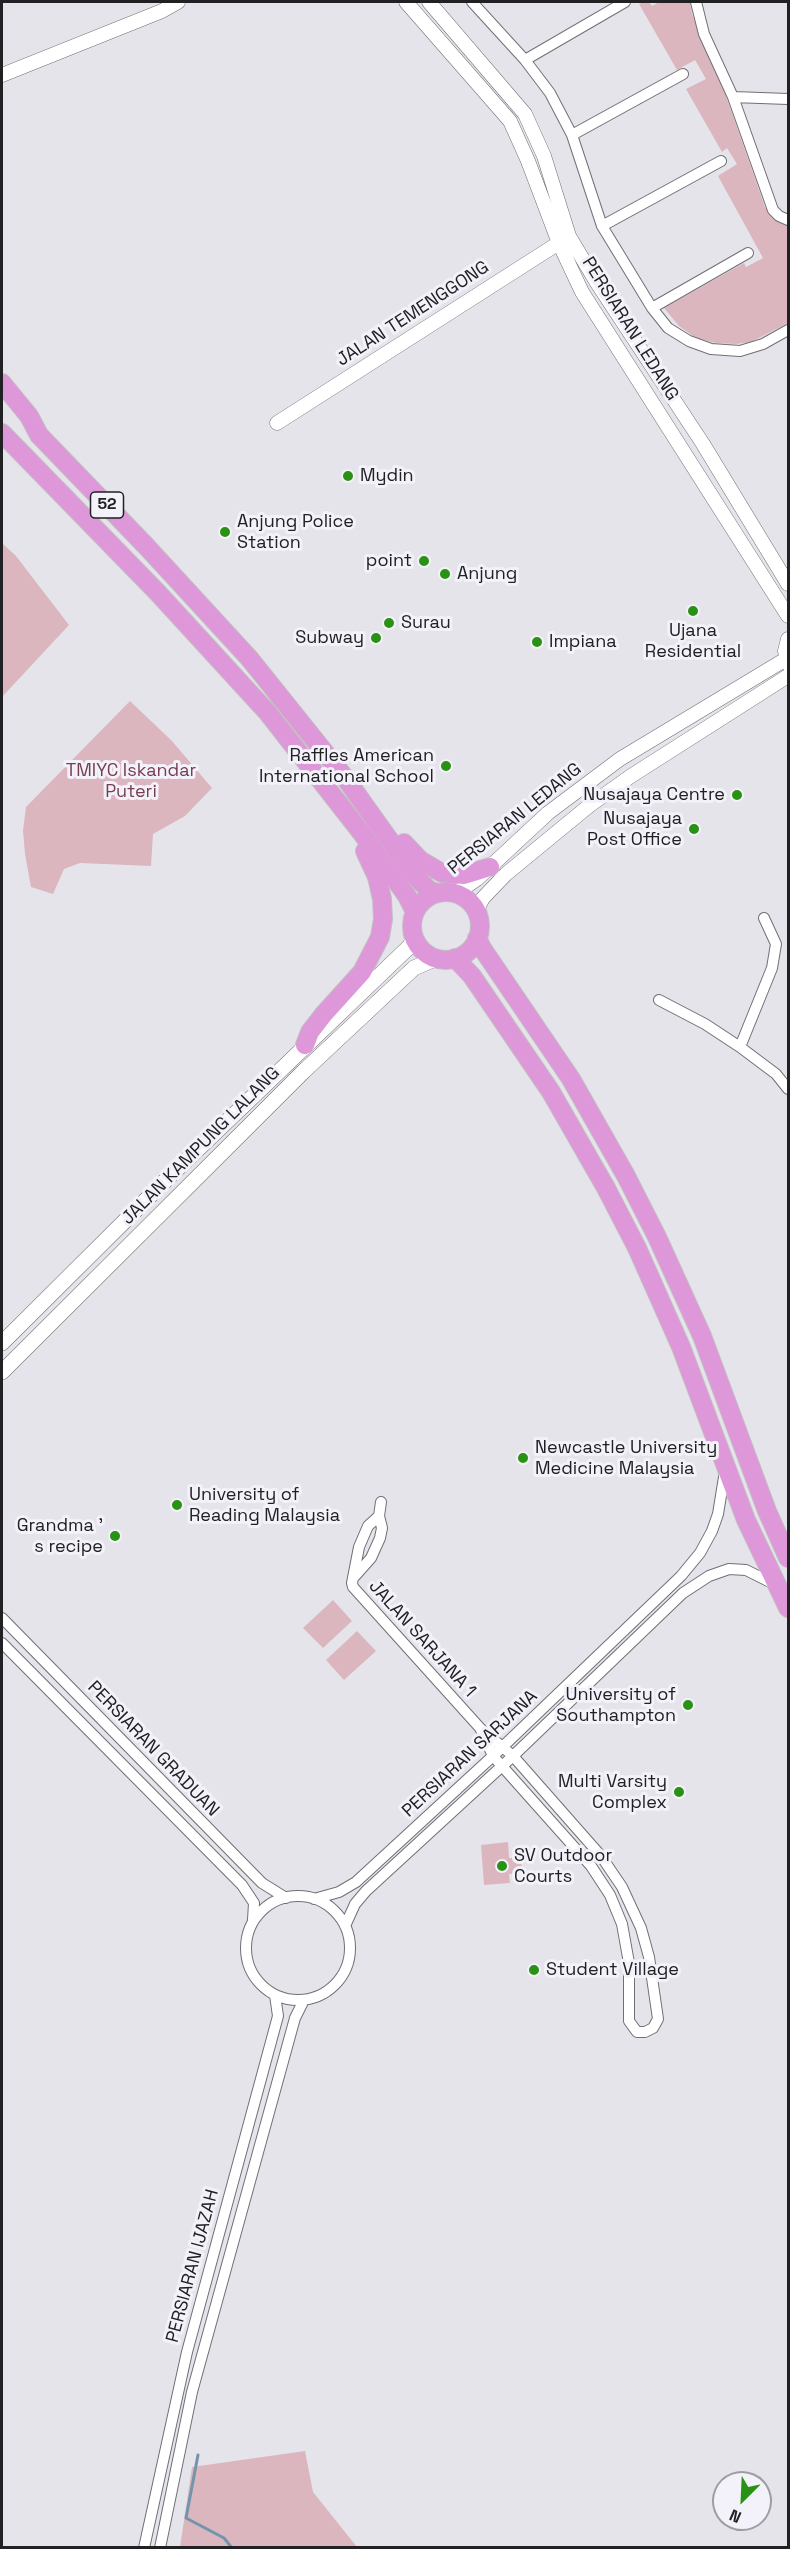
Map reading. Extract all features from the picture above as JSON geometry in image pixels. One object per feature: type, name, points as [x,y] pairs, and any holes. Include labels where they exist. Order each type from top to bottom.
[{"type":"highway","points":[[2,382],[29,416],[39,435]]},
{"type":"highway","name":"52","points":[[2,401],[39,435],[146,546],[249,658],[324,750],[415,876],[429,890],[444,893]]},
{"type":"highway","name":"52","points":[[2,433],[9,445],[195,632],[268,712],[361,832],[407,896],[415,912]]},
{"type":"highway","points":[[366,807],[379,814],[414,856],[435,871],[457,875],[474,873],[490,867]]},
{"type":"highway","points":[[305,1045],[310,1032],[324,1014],[362,972],[380,937],[383,919],[382,899],[377,877],[367,858],[361,832]]},
{"type":"highway","points":[[446,958],[470,950],[477,938],[480,924],[476,910],[467,900],[444,893],[422,902],[415,912],[412,928],[414,938],[424,952],[446,958],[472,976],[551,1092],[606,1188],[637,1248],[681,1347],[746,1520],[789,1608]]},
{"type":"highway","points":[[477,938],[570,1079],[626,1176],[657,1237],[702,1336],[767,1510],[789,1558]]},
{"type":"main road","name":"JALAN KAMPUNG LALANG","points":[[2,1343],[305,1045],[387,969],[410,946],[414,938]]},
{"type":"main road","name":"JALAN KAMPUNG LALANG","points":[[2,1372],[304,1071],[414,968],[446,958]]},
{"type":"street","points":[[2,75],[162,12],[178,2]]},
{"type":"street","name":"PERSIARAN LEDANG","points":[[406,2],[510,121],[564,239],[597,283],[703,444],[789,585]]},
{"type":"street","name":"PERSIARAN LEDANG","points":[[429,2],[525,114],[544,156],[564,239],[582,292],[789,616]]},
{"type":"street","name":"PERSIARAN LEDANG","points":[[472,2],[525,60],[550,93],[572,135],[603,226],[652,308],[668,328],[688,341],[711,349],[740,351],[763,344],[789,330]]},
{"type":"street","points":[[525,60],[625,2]]},
{"type":"street","points":[[696,2],[704,34],[733,97],[772,210],[789,220]]},
{"type":"street","points":[[572,135],[682,74]]},
{"type":"street","points":[[733,97],[789,99]]},
{"type":"street","points":[[603,226],[721,161]]},
{"type":"street","name":"JALAN TEMENGGONG","points":[[277,423],[564,239]]},
{"type":"street","points":[[652,308],[748,253]]},
{"type":"street","points":[[787,661],[785,651],[789,639]]},
{"type":"street","name":"PERSIARAN LEDANG","points":[[444,893],[468,886],[548,813],[611,765],[708,704],[787,661]]},
{"type":"street","name":"PERSIARAN LEDANG","points":[[476,910],[483,898],[506,874],[590,805],[631,776],[789,676]]},
{"type":"street","points":[[740,1047],[772,968],[776,944],[764,918]]},
{"type":"street","points":[[659,1000],[705,1024],[740,1047],[776,1074],[789,1089]]},
{"type":"street","name":"PERSIARAN SARJANA","points":[[314,1899],[339,1892],[356,1882],[675,1583],[694,1561],[716,1522],[725,1467]]},
{"type":"street","name":"JALAN SARJANA 1","points":[[381,1502],[379,1516],[368,1526],[359,1547],[353,1587],[480,1728]]},
{"type":"street","points":[[353,1578],[370,1558],[380,1538],[382,1528],[379,1516]]},
{"type":"street","name":"PERSIARAN SARJANA","points":[[345,1926],[355,1904],[366,1891],[513,1756],[683,1593],[715,1573],[740,1569],[754,1573],[776,1585]]},
{"type":"street","name":"PERSIARAN GRADUAN","points":[[2,1618],[262,1883],[286,1898]]},
{"type":"street","name":"PERSIARAN GRADUAN","points":[[2,1643],[242,1886],[254,1903],[253,1920]]},
{"type":"street","points":[[480,1728],[513,1756],[601,1856],[622,1887],[641,1928],[649,1957],[658,2019],[652,2028],[645,2032],[637,2032],[629,2021],[629,1963],[622,1924],[610,1894],[591,1866],[493,1756],[480,1728]]},
{"type":"street","points":[[300,1896],[327,1905],[345,1926],[350,1942],[349,1958],[344,1974],[327,1991],[304,2000],[289,2000],[264,1989],[249,1968],[245,1944],[253,1920],[273,1902],[286,1898],[300,1896]]},
{"type":"street","name":"PERSIARAN IJAZAH","points":[[144,2547],[187,2352],[278,2016],[275,1995]]},
{"type":"street","name":"PERSIARAN IJAZAH","points":[[160,2547],[192,2392],[295,2018],[304,2000]]},
{"type":"green space","points":[[649,2],[652,6],[659,2],[690,2],[692,14],[725,93],[765,207],[773,217],[788,225],[788,323],[751,342],[716,343],[696,338],[679,326],[664,308],[744,263],[746,267],[763,258],[718,176],[737,164],[727,148],[722,152],[686,89],[706,79],[695,60],[677,70],[639,4]]},
{"type":"green space","points":[[2,543],[16,556],[69,625],[2,697]]},
{"type":"green space","name":"TMIYC Iskandar Puteri","points":[[130,701],[172,741],[212,788],[185,816],[153,834],[151,866],[80,863],[64,869],[53,894],[31,887],[23,831],[26,807]]},
{"type":"green space","points":[[333,1600],[352,1621],[323,1648],[303,1628]]},
{"type":"green space","points":[[357,1631],[376,1651],[344,1680],[326,1660]]},
{"type":"green space","name":"SV Outdoor Courts","points":[[508,1842],[509,1858],[521,1858],[522,1873],[509,1874],[510,1883],[484,1885],[481,1845]]},
{"type":"green space","points":[[305,2451],[313,2492],[357,2547],[180,2547],[192,2467]]},
{"type":"waterway","points":[[198,2455],[186,2518],[224,2538],[232,2548]]},
{"type":"place","name":"Mydin","points":[[348,476]]},
{"type":"place","name":"Anjung Police Station","points":[[225,532]]},
{"type":"place","name":"point","points":[[424,561]]},
{"type":"place","name":"Anjung","points":[[445,574]]},
{"type":"place","name":"Ujana Residential","points":[[693,611]]},
{"type":"place","name":"Surau","points":[[389,623]]},
{"type":"place","name":"Subway","points":[[376,638]]},
{"type":"place","name":"Impiana","points":[[537,642]]},
{"type":"place","name":"Raffles American International School","points":[[446,766]]},
{"type":"place","name":"Nusajaya Centre","points":[[737,795]]},
{"type":"place","name":"Nusajaya Post Office","points":[[694,829]]},
{"type":"place","name":"Newcastle University Medicine Malaysia","points":[[523,1458]]},
{"type":"place","name":"University of Reading Malaysia","points":[[177,1505]]},
{"type":"place","name":"Grandma ' s recipe","points":[[115,1536]]},
{"type":"place","name":"University of Southampton","points":[[688,1705]]},
{"type":"place","name":"Multi Varsity Complex","points":[[679,1792]]},
{"type":"place","name":"SV Outdoor Courts","points":[[502,1866]]},
{"type":"place","name":"Student Village","points":[[534,1970]]}]
